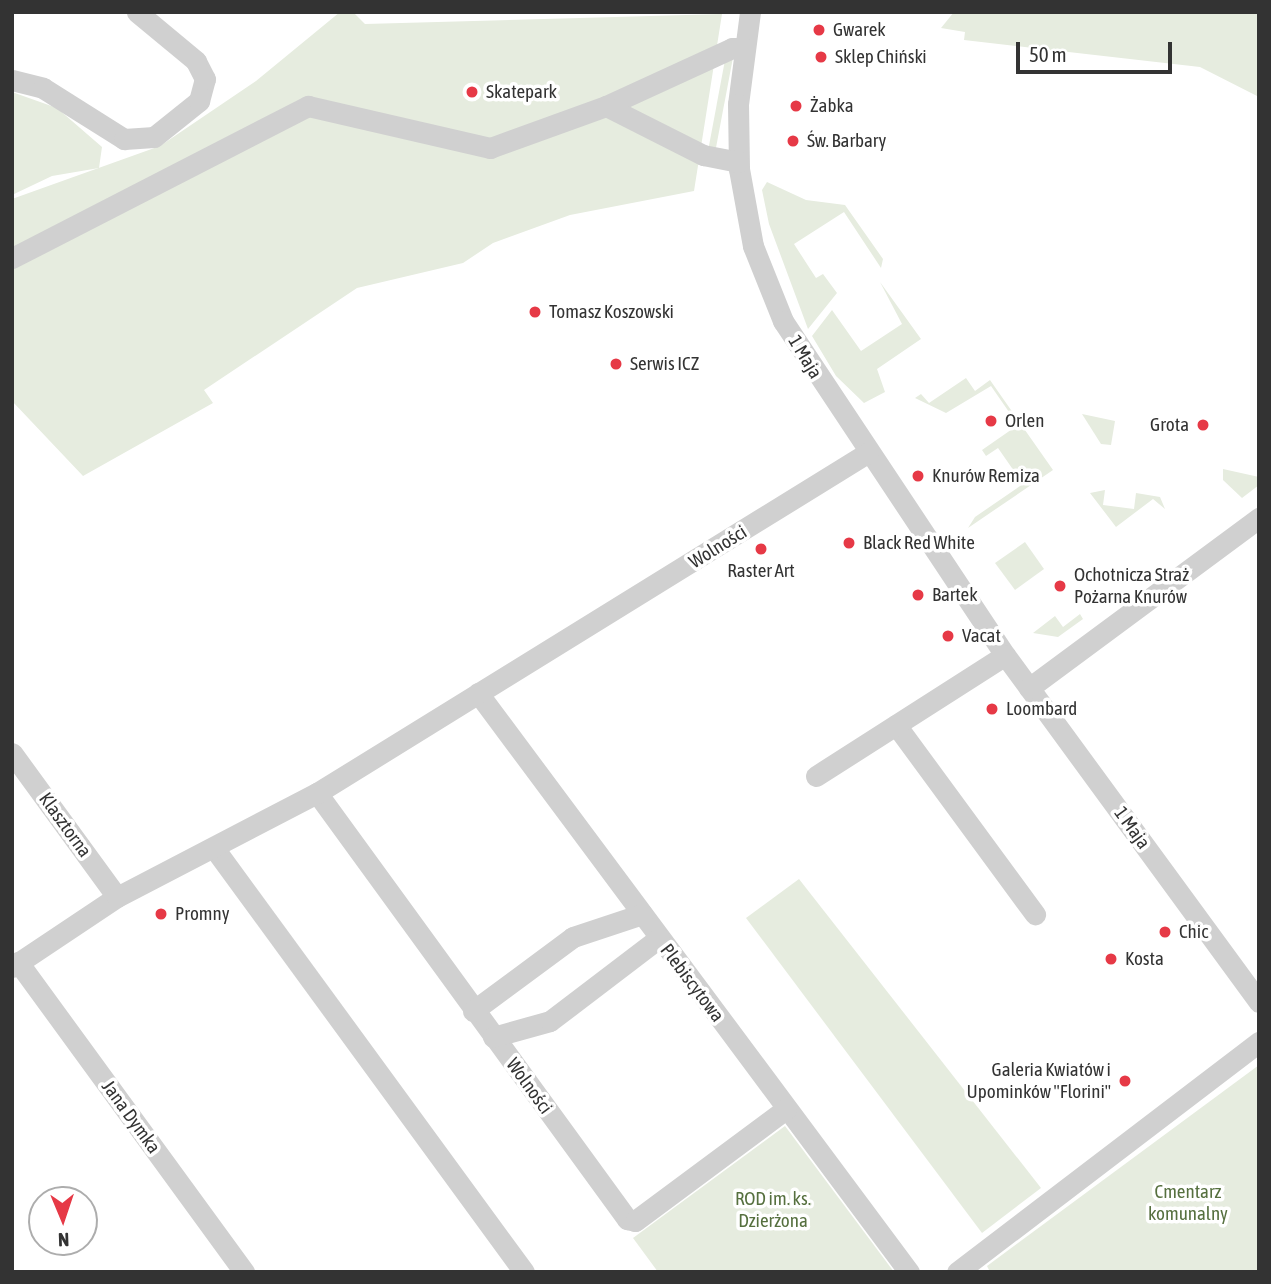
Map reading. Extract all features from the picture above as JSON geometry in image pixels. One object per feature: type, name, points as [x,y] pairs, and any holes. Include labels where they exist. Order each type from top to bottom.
[{"type":"street","points":[[12,80],[43,88],[124,139],[155,136],[199,101],[205,79],[196,61],[137,12]]},
{"type":"street","name":"1 Maja","points":[[750,12],[744,48],[738,163],[753,246],[779,311],[867,453],[1005,655],[1259,1002]]},
{"type":"street","points":[[12,258],[308,106],[490,148],[606,106],[744,48]]},
{"type":"street","points":[[606,106],[703,155],[738,163]]},
{"type":"street","name":"Wolności","points":[[15,965],[117,897],[317,793],[867,453]]},
{"type":"street","points":[[1029,688],[1257,524]]},
{"type":"street","points":[[816,776],[1005,655]]},
{"type":"street","name":"Plebiscytowa","points":[[478,693],[909,1272]]},
{"type":"street","points":[[896,725],[1035,914]]},
{"type":"street","name":"Klasztorna","points":[[12,753],[117,897]]},
{"type":"street","name":"Wolności","points":[[317,793],[473,1011],[627,1219],[635,1221],[786,1109]]},
{"type":"street","points":[[214,848],[524,1272]]},
{"type":"street","points":[[473,1011],[573,937],[642,914]]},
{"type":"street","points":[[493,1037],[550,1021],[659,937]]},
{"type":"street","name":"Jana Dymka","points":[[15,965],[244,1272]]},
{"type":"street","points":[[957,1272],[1259,1042]]},
{"type":"green space","points":[[340,12],[353,12],[365,24],[722,14],[694,191],[570,215],[493,243],[463,263],[357,288],[204,390],[213,403],[83,476],[12,401],[12,199],[160,146],[256,81]]},
{"type":"green space","points":[[954,12],[1259,12],[1259,97],[1200,67],[964,40],[965,32],[941,28]]},
{"type":"green space","points":[[734,52],[715,153],[708,151],[725,60]]},
{"type":"green space","points":[[12,92],[57,108],[102,147],[99,168],[52,176],[12,195]]},
{"type":"green space","points":[[767,182],[806,200],[845,205],[883,259],[881,268],[844,212],[794,244],[816,278],[823,274],[837,293],[808,329],[769,224],[762,190]]},
{"type":"green space","points":[[880,282],[921,339],[877,369],[885,392],[864,403],[836,376],[812,336],[832,310],[861,351],[902,324]]},
{"type":"green space","points":[[966,378],[975,391],[990,380],[1053,470],[968,528],[975,517],[1023,484],[998,448],[986,456],[982,450],[1018,425],[991,386],[946,413],[915,398],[921,394],[929,403]]},
{"type":"green space","points":[[1082,414],[1115,421],[1111,445],[1101,444]]},
{"type":"green space","points":[[1223,469],[1259,477],[1259,485],[1242,498],[1223,480]]},
{"type":"green space","points":[[1105,490],[1103,505],[1134,509],[1136,493],[1160,497],[1165,509],[1153,499],[1116,527],[1090,493]]},
{"type":"green space","points":[[1025,542],[1044,569],[1015,590],[995,563]]},
{"type":"green space","points":[[1080,614],[1083,619],[1058,637],[1033,633],[1055,616],[1063,627]]},
{"type":"green space","points":[[799,879],[1041,1188],[982,1233],[746,918]]},
{"type":"green space","name":"Cmentarz komunalny","points":[[1259,1065],[1259,1272],[990,1272],[987,1266]]},
{"type":"green space","name":"ROD im. ks. Dzierżona","points":[[785,1126],[894,1272],[658,1272],[633,1238]]},
{"type":"place","name":"Gwarek","points":[[819,30]]},
{"type":"place","name":"Sklep Chiński","points":[[821,57]]},
{"type":"place","name":"Skatepark","points":[[472,92]]},
{"type":"place","name":"Żabka","points":[[796,106]]},
{"type":"place","name":"Św. Barbary","points":[[793,141]]},
{"type":"place","name":"Tomasz Koszowski","points":[[535,312]]},
{"type":"place","name":"Serwis ICZ","points":[[616,364]]},
{"type":"place","name":"Orlen","points":[[991,421]]},
{"type":"place","name":"Grota","points":[[1203,425]]},
{"type":"place","name":"Knurów Remiza","points":[[918,476]]},
{"type":"place","name":"Black Red White","points":[[849,543]]},
{"type":"place","name":"Raster Art","points":[[761,549]]},
{"type":"place","name":"Ochotnicza Straż Pożarna Knurów","points":[[1060,586]]},
{"type":"place","name":"Bartek","points":[[918,595]]},
{"type":"place","name":"Vacat","points":[[948,636]]},
{"type":"place","name":"Loombard","points":[[992,709]]},
{"type":"place","name":"Promny","points":[[161,914]]},
{"type":"place","name":"Chic","points":[[1165,932]]},
{"type":"place","name":"Kosta","points":[[1111,959]]},
{"type":"place","name":"Galeria Kwiatów i Upominków \"Florini\"","points":[[1125,1081]]}]
